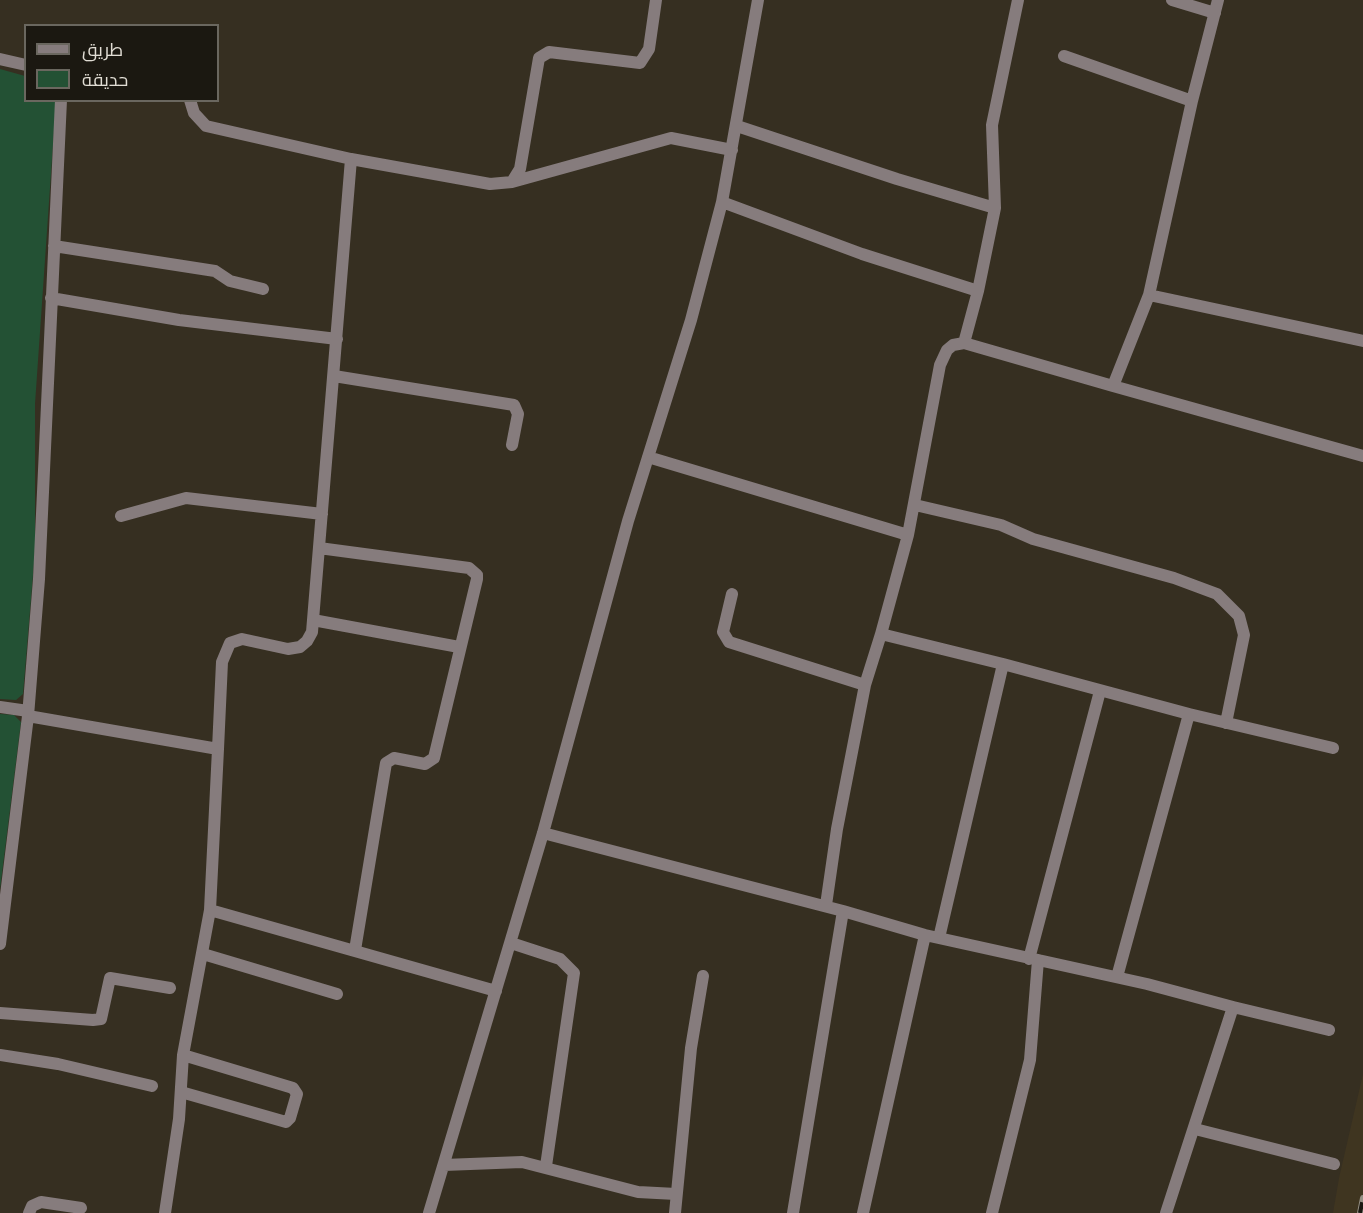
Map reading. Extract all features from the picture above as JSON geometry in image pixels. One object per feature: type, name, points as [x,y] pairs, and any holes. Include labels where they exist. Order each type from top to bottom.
[{"type":"street","points":[[512,182],[520,169],[539,58],[549,52],[640,63],[649,49],[656,0]]},
{"type":"street","points":[[429,1213],[543,833],[628,521],[672,384],[723,202],[758,0]]},
{"type":"street","points":[[964,343],[978,291],[995,208],[992,125],[1018,0]]},
{"type":"street","points":[[1172,0],[1215,13]]},
{"type":"street","points":[[1113,386],[1149,295],[1192,101],[1218,0]]},
{"type":"street","points":[[1064,56],[1192,101]]},
{"type":"street","points":[[0,59],[24,65]]},
{"type":"street","points":[[0,944],[28,714],[39,579],[61,102]]},
{"type":"street","points":[[191,102],[194,113],[206,126],[351,159],[490,184],[512,182],[671,138],[732,150]]},
{"type":"street","points":[[737,126],[897,179],[995,208]]},
{"type":"street","points":[[165,1213],[181,1092],[183,1054],[210,910],[222,662],[230,643],[242,639],[288,649],[300,647],[312,632],[351,159]]},
{"type":"street","points":[[723,202],[862,254],[978,291]]},
{"type":"street","points":[[54,246],[215,271],[230,281],[263,289]]},
{"type":"street","points":[[1149,295],[1363,341]]},
{"type":"street","points":[[51,298],[179,320],[337,339]]},
{"type":"street","points":[[826,905],[837,829],[865,685],[908,535],[940,364],[947,350],[953,345],[964,343],[1363,456]]},
{"type":"street","points":[[334,376],[514,405],[518,414],[512,445]]},
{"type":"street","points":[[648,457],[908,535]]},
{"type":"street","points":[[121,516],[186,498],[322,514]]},
{"type":"street","points":[[915,505],[1001,525],[1033,538],[1174,578],[1217,594],[1239,616],[1245,635],[1227,723]]},
{"type":"street","points":[[319,548],[473,570],[477,579],[434,758],[425,764],[394,758],[386,763],[355,950]]},
{"type":"street","points":[[732,594],[723,632],[729,642],[865,685]]},
{"type":"street","points":[[313,620],[459,647]]},
{"type":"street","points":[[881,634],[1189,714],[1333,748]]},
{"type":"street","points":[[939,938],[1003,664]]},
{"type":"street","points":[[992,1213],[1030,1060],[1034,960],[1101,691]]},
{"type":"street","points":[[0,707],[218,749]]},
{"type":"street","points":[[1117,977],[1189,714]]},
{"type":"street","points":[[543,833],[826,905],[925,935],[1117,977],[1329,1030]]},
{"type":"street","points":[[210,910],[496,991]]},
{"type":"street","points":[[793,1213],[843,911]]},
{"type":"street","points":[[863,1213],[925,935]]},
{"type":"street","points":[[511,943],[560,959],[574,973],[546,1166]]},
{"type":"street","points":[[203,954],[337,994]]},
{"type":"street","points":[[675,1213],[691,1048],[703,976]]},
{"type":"street","points":[[0,1013],[101,1019],[110,978],[170,988]]},
{"type":"street","points":[[1166,1213],[1233,1007]]},
{"type":"street","points":[[181,1092],[286,1122],[291,1118],[297,1094],[293,1088],[183,1054]]},
{"type":"street","points":[[0,1055],[58,1064],[152,1086]]},
{"type":"street","points":[[1195,1129],[1334,1164]]},
{"type":"street","points":[[444,1165],[522,1162],[546,1166],[638,1192],[676,1194]]},
{"type":"street","points":[[29,1213],[32,1206],[41,1202],[81,1208]]},
{"type":"shaded area","points":[[1363,1074],[1363,1213],[1333,1213],[1339,1178]]},
{"type":"green space","points":[[0,69],[24,76],[24,102],[56,102],[35,404],[35,551],[23,694],[16,700],[0,699]]},
{"type":"green space","points":[[0,714],[14,715],[21,722],[0,889]]},
{"type":"railway","points":[[1360,1213],[1363,1198]]}]
